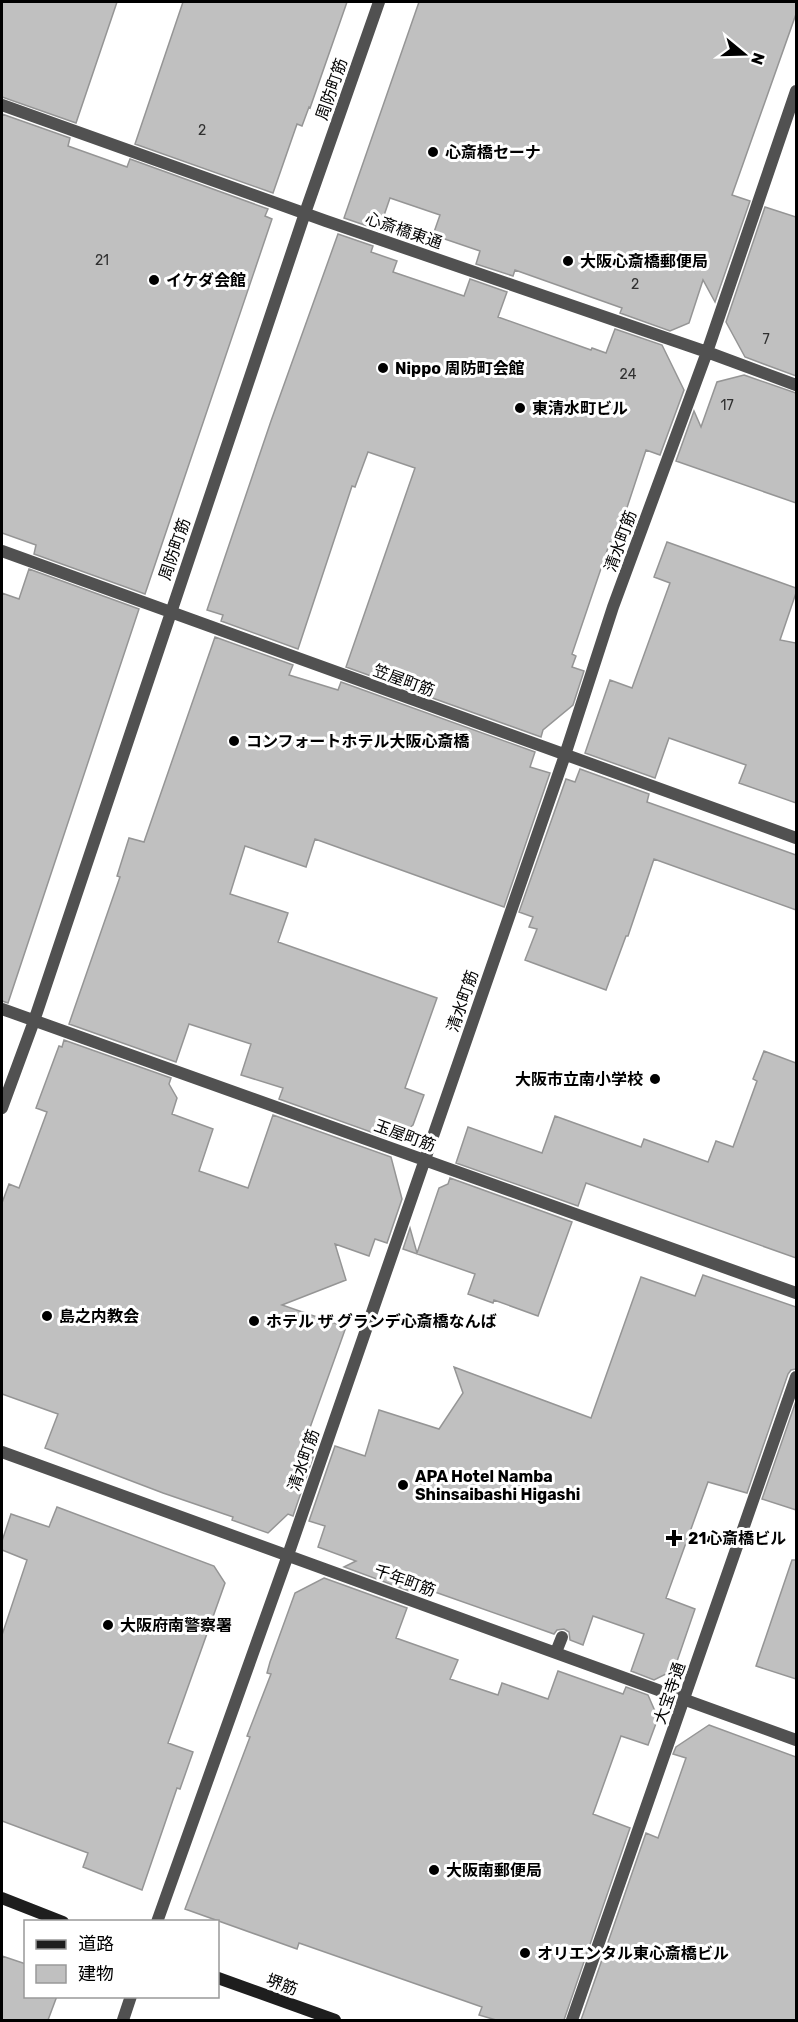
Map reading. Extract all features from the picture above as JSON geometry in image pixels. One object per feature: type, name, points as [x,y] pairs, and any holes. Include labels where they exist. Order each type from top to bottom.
[{"type":"main road","points":[[2,1898],[58,1920]]},
{"type":"main road","name":"堺筋","points":[[219,1978],[335,2020]]},
{"type":"street","name":"周防町筋","points":[[2,1108],[34,1021],[304,213],[379,2]]},
{"type":"street","name":"清水町筋","points":[[158,1920],[425,1159],[565,755],[613,607],[707,352],[796,91]]},
{"type":"street","name":"心斎橋東通","points":[[2,105],[796,385]]},
{"type":"street","name":"笠屋町筋","points":[[2,551],[796,838]]},
{"type":"street","name":"玉屋町筋","points":[[2,1009],[796,1293]]},
{"type":"street","name":"大宝寺通","points":[[572,2020],[796,1377]]},
{"type":"street","name":"千年町筋","points":[[2,1452],[796,1740]]},
{"type":"street","points":[[556,1652],[562,1637]]},
{"type":"street","points":[[123,2020],[130,1998]]},
{"type":"building","points":[[2,2],[117,2],[76,123],[2,97]]},
{"type":"building","points":[[183,2],[347,2],[310,108],[302,126],[297,124],[273,193],[135,144]]},
{"type":"building","points":[[419,2],[796,2],[796,14],[732,195],[750,201],[715,302],[703,280],[689,323],[670,331],[620,313],[622,308],[515,270],[513,276],[476,264],[480,251],[433,235],[440,215],[390,198],[379,230],[344,218]]},
{"type":"building","points":[[2,114],[70,138],[68,146],[127,167],[130,159],[268,209],[265,216],[272,219],[145,594],[34,554],[36,545],[2,533]]},
{"type":"building","points":[[765,207],[796,217],[796,376],[745,357],[726,322]]},
{"type":"building","points":[[338,234],[373,246],[371,252],[397,261],[393,272],[464,296],[470,279],[507,292],[498,317],[591,350],[592,348],[606,353],[615,329],[662,345],[684,390],[660,455],[646,450],[615,544],[610,542],[572,654],[576,656],[572,667],[584,671],[573,705],[543,730],[541,737],[346,667],[415,468],[368,452],[355,487],[352,486],[298,649],[221,621],[223,615],[207,610]]},
{"type":"building","points":[[744,375],[796,393],[796,503],[676,461],[694,411],[701,427],[717,382]]},
{"type":"building","points":[[667,542],[796,588],[780,640],[796,643],[796,803],[739,783],[746,765],[669,738],[655,778],[585,753],[610,680],[632,688],[670,583],[654,577]]},
{"type":"building","points":[[29,569],[139,609],[8,1003],[2,1001],[2,593],[19,599]]},
{"type":"building","points":[[215,637],[293,665],[289,675],[338,690],[341,682],[535,752],[530,767],[550,773],[504,907],[315,839],[306,867],[245,846],[230,894],[288,913],[278,942],[437,998],[405,1088],[424,1095],[413,1125],[393,1140],[279,1099],[283,1088],[241,1075],[251,1044],[189,1024],[176,1062],[69,1024],[120,877],[117,876],[129,838],[144,842]]},
{"type":"building","points":[[580,769],[649,794],[647,802],[796,855],[796,910],[654,859],[628,936],[626,936],[606,990],[525,960],[537,929],[529,927],[533,917],[519,912],[566,779],[575,782]]},
{"type":"building","points":[[64,1040],[171,1078],[169,1084],[177,1098],[172,1114],[213,1129],[199,1171],[248,1188],[273,1115],[391,1157],[402,1199],[387,1243],[375,1239],[369,1256],[335,1244],[346,1280],[282,1305],[346,1327],[307,1436],[319,1440],[293,1516],[288,1514],[268,1533],[232,1520],[233,1517],[45,1448],[58,1414],[2,1394],[2,1203],[9,1184],[19,1188],[47,1112],[36,1108],[59,1046],[62,1047]]},
{"type":"building","points":[[764,1051],[796,1063],[796,1258],[586,1183],[578,1206],[456,1163],[468,1127],[542,1153],[555,1116],[641,1147],[644,1139],[708,1162],[716,1141],[733,1147],[757,1081],[753,1079]]},
{"type":"building","points":[[450,1178],[572,1222],[538,1316],[494,1300],[493,1303],[468,1294],[475,1274],[403,1249],[410,1228],[417,1253],[439,1188],[448,1184]]},
{"type":"building","points":[[703,1275],[796,1307],[796,1369],[791,1370],[788,1374],[747,1493],[708,1482],[666,1598],[695,1609],[674,1670],[654,1680],[631,1671],[644,1634],[593,1616],[583,1645],[570,1640],[569,1632],[564,1629],[557,1630],[554,1634],[415,1585],[412,1592],[344,1567],[356,1561],[318,1547],[325,1526],[309,1521],[335,1446],[365,1456],[379,1410],[439,1429],[463,1393],[454,1367],[591,1418],[641,1277],[695,1296]]},
{"type":"building","points":[[796,1401],[796,1510],[762,1499]]},
{"type":"building","points":[[57,1507],[214,1566],[225,1583],[168,1743],[193,1752],[180,1789],[177,1788],[142,1890],[83,1867],[88,1853],[2,1821],[2,1635],[27,1560],[2,1550],[2,1541],[11,1514],[49,1527]]},
{"type":"building","points":[[792,1560],[796,1560],[796,1679],[756,1666]]},
{"type":"building","points":[[324,1578],[407,1608],[396,1638],[458,1660],[450,1679],[498,1695],[502,1683],[548,1699],[558,1671],[623,1694],[626,1687],[648,1695],[658,1718],[648,1745],[621,1736],[593,1814],[630,1828],[564,2020],[496,2020],[479,2015],[482,2007],[299,1943],[297,1949],[185,1909],[250,1737],[247,1736],[271,1674],[267,1673],[270,1662],[295,1593]]},
{"type":"building","points":[[709,1725],[796,1757],[796,2020],[581,2020],[646,1833],[658,1838],[686,1758],[673,1754],[676,1747]]},
{"type":"building","points":[[2,1956],[24,1963],[24,1998],[56,1998],[48,2020],[2,2020]]},
{"type":"place","name":"心斎橋セーナ","points":[[433,152]]},
{"type":"place","name":"大阪心斎橋郵便局","points":[[568,261]]},
{"type":"place","name":"イケダ会館","points":[[154,280]]},
{"type":"place","name":"Nippo 周防町会館","points":[[383,368]]},
{"type":"place","name":"東清水町ビル","points":[[520,408]]},
{"type":"place","name":"コンフォートホテル大阪心斎橋","points":[[234,741]]},
{"type":"place","name":"大阪市立南小学校","points":[[655,1079]]},
{"type":"place","name":"島之内教会","points":[[47,1316]]},
{"type":"place","name":"ホテル ザ グランデ心斎橋なんば","points":[[254,1321]]},
{"type":"place","name":"APA Hotel Namba Shinsaibashi Higashi","points":[[403,1485]]},
{"type":"place","name":"21心斎橋ビル","points":[[674,1538]]},
{"type":"place","name":"大阪府南警察署","points":[[108,1625]]},
{"type":"place","name":"大阪南郵便局","points":[[434,1870]]},
{"type":"place","name":"オリエンタル東心斎橋ビル","points":[[525,1953]]}]
